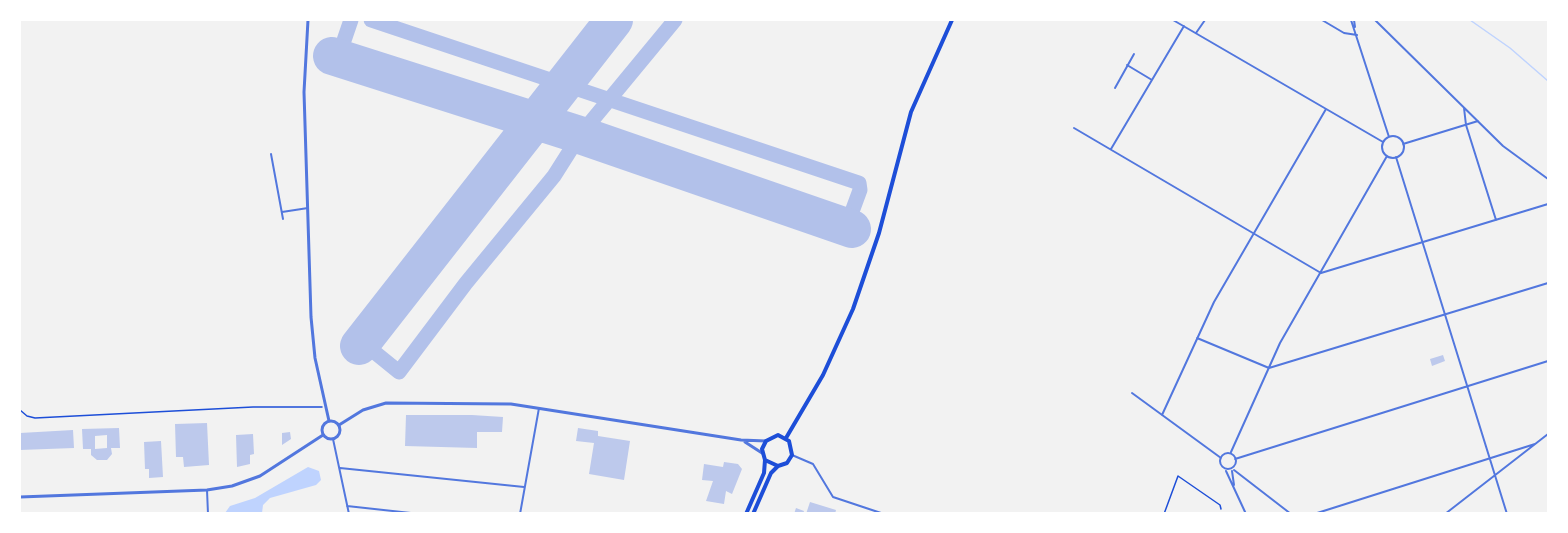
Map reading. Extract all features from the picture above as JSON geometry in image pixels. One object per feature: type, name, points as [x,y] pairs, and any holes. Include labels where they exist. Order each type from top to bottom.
[{"type":"main road","points":[[786,438],[823,375],[854,309],[879,233],[911,112],[952,20]]},
{"type":"main road","points":[[746,513],[764,473],[763,454],[766,441],[773,436],[786,438],[791,444],[792,455],[787,463],[778,466],[770,475],[753,513]]},
{"type":"main road","points":[[765,460],[778,466]]},
{"type":"street","points":[[308,20],[304,74],[312,332],[329,421]]},
{"type":"street","points":[[1173,20],[1180,21],[1184,26],[1383,142]]},
{"type":"street","points":[[1196,33],[1204,20]]},
{"type":"street","points":[[1322,20],[1344,33],[1357,35]]},
{"type":"street","points":[[1352,20],[1389,137]]},
{"type":"street","points":[[1375,20],[1503,146],[1548,178]]},
{"type":"street","points":[[1111,149],[1184,26]]},
{"type":"street","points":[[1114,87],[1134,54]]},
{"type":"street","points":[[1127,65],[1152,80]]},
{"type":"street","points":[[1464,107],[1466,124],[1496,220]]},
{"type":"street","points":[[1162,415],[1214,302],[1326,109]]},
{"type":"street","points":[[1403,144],[1478,121]]},
{"type":"street","points":[[1074,128],[1321,273],[1548,204]]},
{"type":"street","points":[[1383,142],[1389,137],[1396,137],[1403,144],[1403,151],[1395,158]]},
{"type":"street","points":[[1383,142],[1383,151],[1387,156],[1395,158]]},
{"type":"street","points":[[271,154],[283,219]]},
{"type":"street","points":[[1231,452],[1280,343],[1387,156]]},
{"type":"street","points":[[1395,158],[1507,513]]},
{"type":"street","points":[[282,213],[308,208]]},
{"type":"street","points":[[1197,338],[1269,368],[1548,283]]},
{"type":"street","points":[[1235,459],[1548,361]]},
{"type":"street","points":[[1132,393],[1221,459],[1246,513]]},
{"type":"street","points":[[339,425],[369,408],[395,402],[511,404],[741,440],[766,441]]},
{"type":"street","points":[[520,513],[539,408]]},
{"type":"street","points":[[329,421],[339,425]]},
{"type":"street","points":[[323,435],[322,426],[329,421]]},
{"type":"street","points":[[333,439],[339,434],[339,425]]},
{"type":"street","points":[[1445,513],[1548,434]]},
{"type":"street","points":[[323,435],[333,439]]},
{"type":"street","points":[[20,497],[207,490],[232,486],[260,476],[323,435]]},
{"type":"street","points":[[333,439],[349,513]]},
{"type":"street","points":[[741,440],[754,446],[763,454]]},
{"type":"street","points":[[1314,513],[1535,444]]},
{"type":"street","points":[[1221,459],[1225,452],[1231,452]]},
{"type":"street","points":[[1231,452],[1235,459],[1234,488]]},
{"type":"street","points":[[792,455],[815,466],[826,490],[833,498],[884,513]]},
{"type":"street","points":[[339,468],[524,487]]},
{"type":"street","points":[[1226,471],[1233,470],[1291,513]]},
{"type":"street","points":[[207,490],[208,513]]},
{"type":"street","points":[[347,506],[420,513]]},
{"type":"street","points":[[1223,513],[1228,513]]},
{"type":"path","points":[[20,410],[34,418],[221,408],[326,406]]},
{"type":"path","points":[[1164,513],[1178,476],[1220,505],[1223,513]]},
{"type":"water","points":[[308,467],[319,471],[321,480],[316,485],[270,498],[263,505],[262,513],[225,513],[230,506],[255,498]]},
{"type":"building","points":[[1443,355],[1445,361],[1432,366],[1430,359]]},
{"type":"building","points":[[406,415],[503,417],[502,432],[477,432],[477,448],[405,446]]},
{"type":"building","points":[[207,423],[209,465],[184,467],[183,457],[176,457],[175,424]]},
{"type":"building","points":[[119,428],[120,448],[111,448],[112,454],[107,460],[97,460],[91,455],[91,449],[83,449],[82,429]],"holes":[[[107,435],[107,448],[95,449],[95,436]]]},
{"type":"building","points":[[578,428],[598,431],[598,436],[630,441],[624,480],[589,474],[594,443],[576,441]]},
{"type":"building","points":[[73,430],[74,448],[20,450],[20,433]]},
{"type":"building","points":[[290,432],[291,439],[282,445],[282,433]]},
{"type":"building","points":[[253,434],[254,454],[250,455],[250,464],[237,467],[236,435]]},
{"type":"building","points":[[161,441],[163,477],[149,478],[149,469],[145,469],[144,442]]},
{"type":"building","points":[[724,462],[738,464],[742,469],[732,494],[726,491],[724,504],[706,501],[713,481],[702,480],[704,464],[723,467]]},
{"type":"building","points":[[810,502],[836,510],[835,514],[806,514]]},
{"type":"building","points":[[796,508],[804,511],[803,514],[794,514]]},
{"type":"waterway","points":[[1470,20],[1510,48],[1548,81]]},
{"type":"taxiway","points":[[338,58],[351,20]]},
{"type":"taxiway","points":[[371,20],[859,183],[860,190],[846,228]]},
{"type":"taxiway","points":[[362,342],[399,372],[466,283],[554,176],[580,135],[675,20]]},
{"type":"runway","points":[[359,346],[614,20]]},
{"type":"runway","points":[[332,56],[580,135],[852,229]]}]
